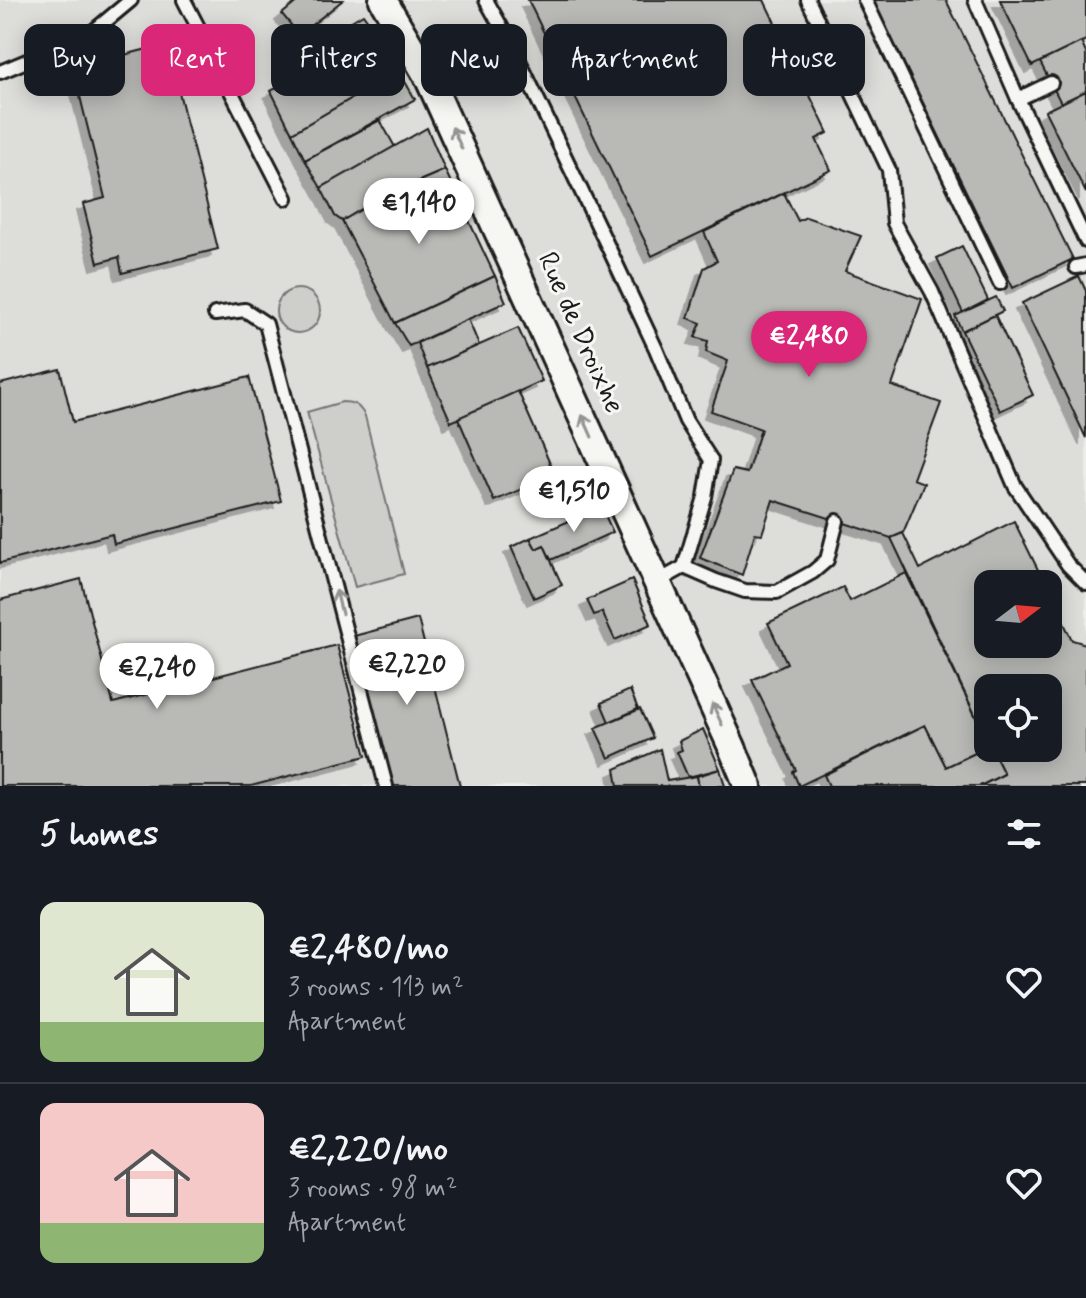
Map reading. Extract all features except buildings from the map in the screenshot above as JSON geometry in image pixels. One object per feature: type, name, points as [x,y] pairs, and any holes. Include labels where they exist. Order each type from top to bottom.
[{"type":"street","name":"Rue de Droixhe","points":[[383,0],[428,77],[748,786]]},
{"type":"lane","points":[[0,72],[89,35],[131,0]]},
{"type":"lane","points":[[184,0],[286,198]]},
{"type":"lane","points":[[486,0],[513,48],[591,212],[656,349],[686,421],[711,460],[705,497],[684,567],[657,582]]},
{"type":"lane","points":[[808,0],[889,170],[894,223],[932,292],[1015,486],[1068,565],[1086,583]]},
{"type":"lane","points":[[865,0],[1000,283]]},
{"type":"lane","points":[[975,0],[1086,241]]},
{"type":"lane","points":[[1018,99],[1051,83]]},
{"type":"lane","points":[[215,314],[245,310],[266,324],[386,786]]},
{"type":"lane","points":[[684,567],[745,591],[777,592],[813,572],[827,560],[837,521]]},
{"type":"shaded area","points":[[0,0],[1086,0],[1086,786],[0,786]]},
{"type":"shaded area","points":[[298,289],[313,296],[320,311],[313,326],[298,333],[283,326],[276,311],[283,296]]},
{"type":"shaded area","points":[[342,402],[356,405],[365,416],[404,574],[355,587],[307,412]]}]
